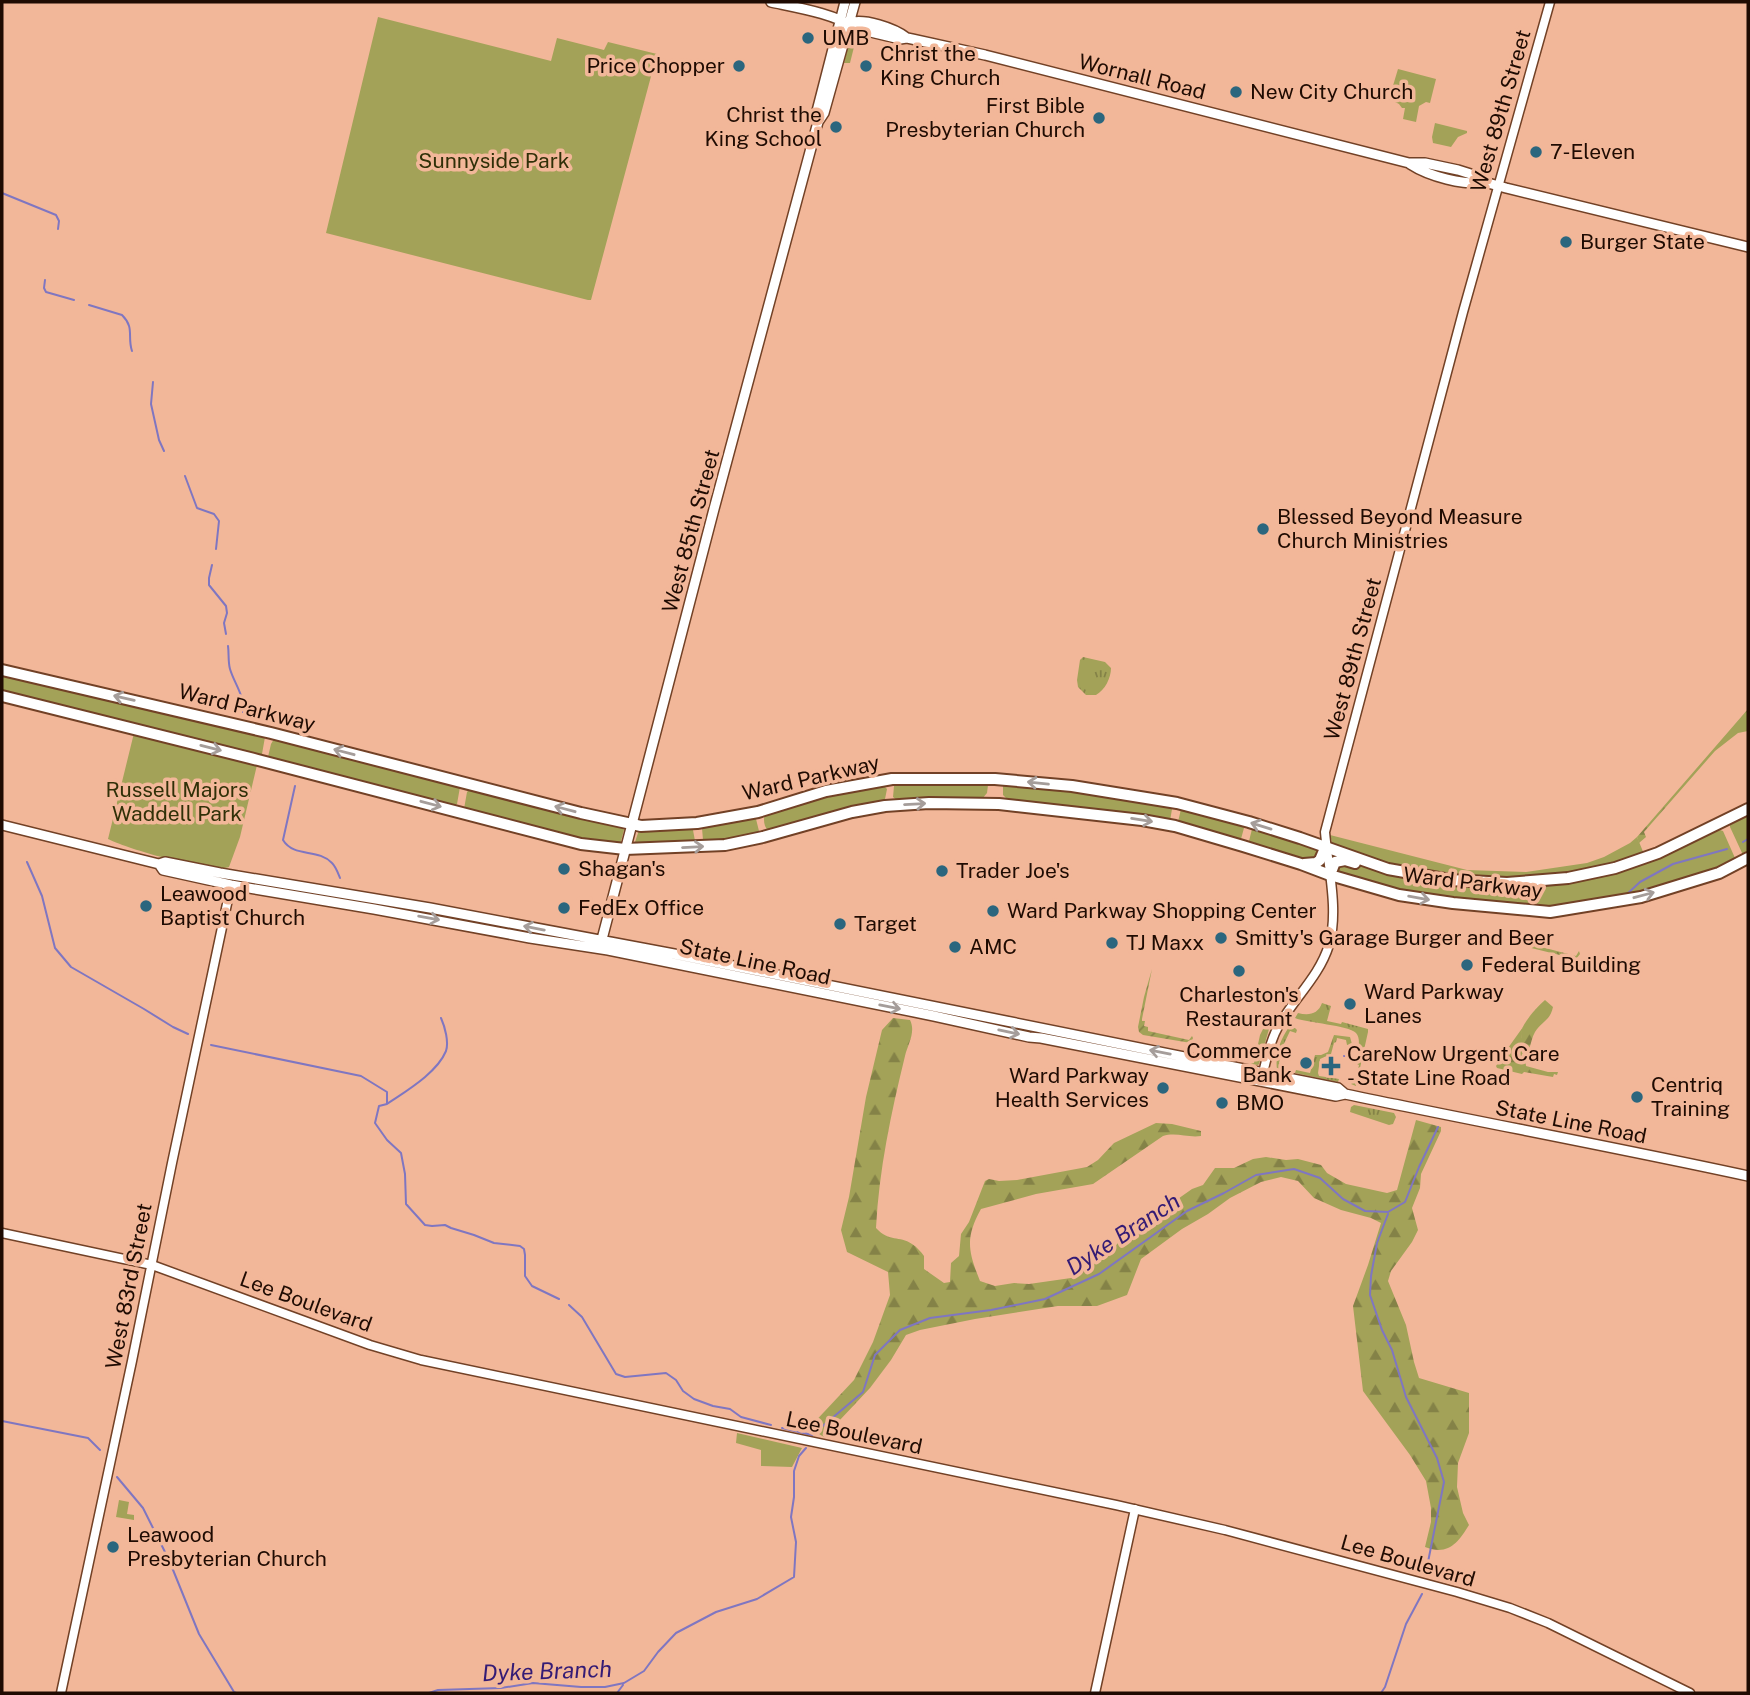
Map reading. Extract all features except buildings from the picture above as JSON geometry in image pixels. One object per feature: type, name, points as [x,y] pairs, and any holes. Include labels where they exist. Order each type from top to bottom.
[{"type":"main road","name":"Wornall Road","points":[[771,2],[844,22],[858,20],[898,31],[907,38],[1009,61],[1409,163],[1425,163],[1458,170],[1493,184],[1748,247]]},
{"type":"main road","name":"West 85th Street","points":[[600,945],[818,122],[825,113],[844,22],[845,2]]},
{"type":"main road","name":"West 85th Street","points":[[844,22],[855,2]]},
{"type":"main road","name":"Ward Parkway","points":[[2,670],[265,731],[569,810],[641,826],[716,820],[758,812],[827,791],[892,779],[995,779],[1072,786],[1177,803],[1326,846],[1388,869],[1461,881],[1507,883],[1567,878],[1615,868],[1658,853],[1748,809]]},
{"type":"main road","name":"Ward Parkway","points":[[2,696],[581,844],[625,849],[725,845],[865,810],[907,804],[999,804],[1175,826],[1399,895],[1550,912],[1641,897],[1719,873],[1748,858]]},
{"type":"main road","name":"State Line Road","points":[[2,825],[159,864],[165,862],[430,908],[1029,1037],[1336,1096],[1345,1094],[1748,1176]]},
{"type":"main road","points":[[1301,864],[1318,862],[1322,859],[1326,846]]},
{"type":"main road","points":[[1330,875],[1335,862],[1342,860],[1382,871],[1388,869]]},
{"type":"main road","name":"State Line Road","points":[[159,864],[163,870],[232,885],[374,908],[530,938],[600,945],[726,964],[1338,1088],[1345,1094]]},
{"type":"street","name":"West 89th Street","points":[[1263,1073],[1269,1045],[1277,1028],[1322,964],[1329,944],[1333,914],[1325,832],[1493,184],[1550,2]]},
{"type":"street","name":"West 83rd Street","points":[[61,1693],[232,885]]},
{"type":"street","name":"Lee Boulevard","points":[[2,1233],[152,1265],[409,1357],[1135,1509],[1285,1545],[1510,1608],[1548,1623],[1690,1693]]},
{"type":"street","points":[[1095,1693],[1135,1509]]},
{"type":"green space","name":"Sunnyside Park","points":[[378,17],[551,61],[557,38],[604,50],[608,42],[657,54],[591,300],[326,233]]},
{"type":"green space","points":[[856,34],[864,37],[863,43],[860,42],[854,47],[850,63],[844,63],[850,38]]},
{"type":"green space","points":[[1398,69],[1436,79],[1430,103],[1419,106],[1416,122],[1403,119],[1405,108],[1389,99]]},
{"type":"green space","points":[[1435,123],[1467,133],[1458,137],[1451,147],[1433,143]]},
{"type":"green space","points":[[1083,657],[1105,662],[1111,668],[1107,683],[1096,695],[1086,695],[1078,687],[1080,660]]},
{"type":"green space","points":[[2,674],[265,737],[262,754],[259,756],[2,693]]},
{"type":"green space","points":[[1748,709],[1748,731],[1738,733],[1715,751],[1644,832],[1646,837],[1639,843],[1637,837]]},
{"type":"green space","name":"Russell Majors Waddell Park","points":[[134,733],[257,765],[240,837],[229,867],[205,867],[150,854],[108,839]]},
{"type":"green space","points":[[274,739],[460,787],[457,804],[454,806],[268,757]]},
{"type":"green space","points":[[896,783],[988,785],[987,793],[982,799],[897,800],[893,797]]},
{"type":"green space","points":[[1007,783],[1169,806],[1172,809],[1170,821],[1007,799],[1003,795],[1003,786]]},
{"type":"green space","points":[[883,785],[887,789],[885,799],[881,802],[768,830],[765,825],[765,814]]},
{"type":"green space","points":[[471,788],[622,827],[624,830],[620,845],[578,838],[464,809],[467,792]]},
{"type":"green space","points":[[1181,809],[1242,824],[1244,828],[1241,839],[1236,840],[1178,822]]},
{"type":"green space","points":[[1748,814],[1748,854],[1743,855],[1730,824]]},
{"type":"green space","points":[[753,817],[759,831],[757,834],[709,842],[703,840],[704,826]]},
{"type":"green space","points":[[691,827],[695,841],[636,846],[639,830]]},
{"type":"green space","points":[[1254,827],[1316,847],[1319,857],[1309,860],[1251,843],[1249,841]]},
{"type":"green space","points":[[1723,831],[1735,858],[1728,863],[1634,895],[1563,906],[1540,908],[1502,905],[1397,891],[1342,876],[1336,871],[1336,866],[1347,862],[1386,874],[1503,887],[1662,856]]},
{"type":"green space","points":[[1330,835],[1467,870],[1526,872],[1587,863],[1604,857],[1637,837],[1644,854],[1558,874],[1470,878],[1420,871],[1333,846]]},
{"type":"green space","points":[[1518,941],[1576,956],[1579,951],[1580,954],[1576,959],[1515,944]]},
{"type":"green space","points":[[1152,969],[1142,1019],[1145,1021],[1144,1026],[1148,1027],[1148,1031],[1189,1040],[1192,1036],[1191,1043],[1143,1035],[1139,1032],[1144,997]]},
{"type":"green space","points":[[1545,1000],[1553,1007],[1552,1012],[1535,1032],[1526,1051],[1521,1044],[1522,1029]]},
{"type":"green space","points":[[1322,1003],[1331,1006],[1327,1021],[1368,1029],[1356,1086],[1351,1084],[1352,1078],[1356,1078],[1359,1065],[1355,1063],[1360,1061],[1363,1052],[1358,1049],[1359,1039],[1356,1033],[1345,1028],[1295,1018],[1298,1013],[1316,1012]]},
{"type":"green space","points":[[893,1018],[910,1020],[912,1033],[886,1142],[876,1228],[886,1236],[907,1241],[916,1247],[924,1256],[924,1269],[944,1283],[950,1282],[951,1263],[959,1256],[961,1234],[969,1222],[985,1181],[1017,1180],[1087,1167],[1114,1143],[1156,1123],[1201,1131],[1201,1136],[1163,1136],[1093,1184],[1036,1194],[981,1209],[970,1237],[971,1253],[980,1281],[995,1286],[1071,1278],[1110,1253],[1121,1239],[1192,1189],[1203,1185],[1215,1168],[1234,1168],[1253,1159],[1298,1159],[1321,1165],[1327,1173],[1346,1184],[1387,1193],[1397,1190],[1416,1120],[1441,1127],[1421,1174],[1420,1188],[1412,1208],[1418,1230],[1391,1271],[1388,1281],[1406,1325],[1419,1378],[1469,1393],[1469,1433],[1458,1463],[1457,1487],[1463,1513],[1469,1525],[1461,1537],[1446,1549],[1425,1547],[1431,1522],[1426,1481],[1363,1391],[1353,1306],[1381,1223],[1314,1198],[1298,1181],[1281,1177],[1261,1182],[1230,1198],[1141,1259],[1127,1295],[1097,1306],[1058,1306],[975,1319],[906,1335],[870,1388],[824,1437],[809,1428],[854,1380],[873,1342],[890,1295],[888,1272],[847,1252],[841,1230],[866,1097],[882,1030]]},
{"type":"green space","points":[[1264,1027],[1269,1029],[1259,1064],[1250,1064],[1254,1063]]},
{"type":"green space","points":[[1289,1027],[1297,1030],[1296,1033],[1290,1031],[1279,1063],[1282,1067],[1294,1070],[1294,1073],[1277,1070],[1279,1047]]},
{"type":"green space","points":[[1523,1027],[1522,1039],[1526,1049],[1516,1063],[1503,1055]]},
{"type":"green space","points":[[1334,1035],[1350,1037],[1352,1044],[1347,1045],[1346,1040],[1337,1038],[1331,1054],[1320,1059],[1318,1073],[1319,1076],[1339,1079],[1338,1082],[1295,1073],[1296,1070],[1310,1073],[1315,1055],[1328,1052]]},
{"type":"green space","points":[[1503,1055],[1513,1057],[1517,1063],[1525,1056],[1526,1066],[1558,1072],[1557,1075],[1554,1074],[1553,1077],[1524,1072],[1522,1074],[1497,1068]]},
{"type":"green space","points":[[1354,1105],[1394,1113],[1396,1117],[1393,1124],[1389,1125],[1350,1112]]},
{"type":"green space","points":[[1521,1106],[1533,1108],[1534,1112],[1538,1113],[1536,1121],[1519,1119]]},
{"type":"green space","points":[[737,1433],[802,1448],[792,1467],[761,1466],[761,1450],[736,1443]]},
{"type":"green space","points":[[119,1500],[129,1502],[127,1514],[134,1515],[134,1520],[116,1517]]},
{"type":"waterway","points":[[2,193],[56,215],[59,221],[58,229]]},
{"type":"waterway","points":[[45,280],[46,292],[74,300]]},
{"type":"waterway","points":[[89,305],[122,315],[130,328],[132,351]]},
{"type":"waterway","points":[[153,382],[151,404],[164,451]]},
{"type":"waterway","points":[[185,476],[197,508],[214,514],[219,521],[216,549]]},
{"type":"waterway","points":[[212,565],[209,585],[226,606],[226,634]]},
{"type":"waterway","points":[[228,646],[229,666],[241,695],[243,712]]},
{"type":"waterway","points":[[295,786],[283,840],[293,849],[326,858],[335,866],[340,878]]},
{"type":"waterway","name":"Dyke Branch","points":[[1743,842],[1748,839]]},
{"type":"waterway","name":"Dyke Branch","points":[[1626,895],[1640,882],[1673,864],[1727,849]]},
{"type":"waterway","points":[[27,862],[42,896],[55,948],[71,967],[188,1034]]},
{"type":"waterway","points":[[387,1104],[420,1081],[442,1059],[447,1043],[441,1018]]},
{"type":"waterway","points":[[211,1045],[361,1076],[387,1092],[387,1104],[379,1106],[375,1123],[401,1153],[406,1204],[425,1225],[445,1225],[494,1243],[520,1246],[524,1249],[525,1276],[532,1286],[559,1299]]},
{"type":"waterway","name":"Dyke Branch","points":[[782,1428],[812,1435],[863,1392],[875,1355],[900,1330],[930,1318],[1045,1299],[1099,1274],[1187,1211],[1256,1175],[1294,1169],[1320,1178],[1343,1199],[1365,1211],[1388,1212],[1405,1202],[1438,1127]]},
{"type":"waterway","points":[[1388,1214],[1377,1243],[1370,1295],[1392,1350],[1406,1397],[1437,1458],[1444,1482],[1426,1572]]},
{"type":"waterway","points":[[569,1305],[582,1317],[616,1374],[625,1377],[666,1373],[694,1399],[771,1425]]},
{"type":"waterway","points":[[2,1421],[88,1438],[100,1450]]},
{"type":"waterway","name":"Dyke Branch","points":[[429,1693],[438,1690],[501,1688],[533,1683],[581,1687],[605,1687],[624,1683],[644,1671],[676,1633],[716,1612],[757,1599],[794,1577],[796,1542],[791,1517],[794,1471],[799,1456],[806,1448]]},
{"type":"waterway","points":[[117,1477],[143,1508],[169,1560],[199,1634],[236,1693]]},
{"type":"waterway","points":[[1381,1693],[1406,1624],[1422,1594]]},
{"type":"waterway","points":[[617,1693],[623,1685]]},
{"type":"place","name":"UMB","points":[[808,38]]},
{"type":"place","name":"Price Chopper","points":[[739,66]]},
{"type":"place","name":"Christ the King Church","points":[[866,66]]},
{"type":"place","name":"New City Church","points":[[1236,92]]},
{"type":"place","name":"First Bible Presbyterian Church","points":[[1099,118]]},
{"type":"place","name":"Christ the King School","points":[[836,127]]},
{"type":"place","name":"7-Eleven","points":[[1536,152]]},
{"type":"place","name":"Burger State","points":[[1566,242]]},
{"type":"place","name":"Blessed Beyond Measure Church Ministries","points":[[1263,529]]},
{"type":"place","name":"Shagan's","points":[[564,869]]},
{"type":"place","name":"Trader Joe's","points":[[942,871]]},
{"type":"place","name":"Leawood Baptist Church","points":[[146,906]]},
{"type":"place","name":"FedEx Office","points":[[564,908]]},
{"type":"place","name":"Ward Parkway Shopping Center","points":[[993,911]]},
{"type":"place","name":"Target","points":[[840,924]]},
{"type":"place","name":"Smitty's Garage Burger and Beer","points":[[1221,938]]},
{"type":"place","name":"TJ Maxx","points":[[1112,943]]},
{"type":"place","name":"AMC","points":[[955,947]]},
{"type":"place","name":"Federal Building","points":[[1467,965]]},
{"type":"place","name":"Charleston's Restaurant","points":[[1239,971]]},
{"type":"place","name":"Ward Parkway Lanes","points":[[1350,1004]]},
{"type":"place","name":"Commerce Bank","points":[[1306,1063]]},
{"type":"place","name":"CareNow Urgent Care - State Line Road","points":[[1331,1066]]},
{"type":"place","name":"Ward Parkway Health Services","points":[[1163,1088]]},
{"type":"place","name":"Centriq Training","points":[[1637,1097]]},
{"type":"place","name":"BMO","points":[[1222,1103]]},
{"type":"place","name":"Leawood Presbyterian Church","points":[[113,1547]]}]
